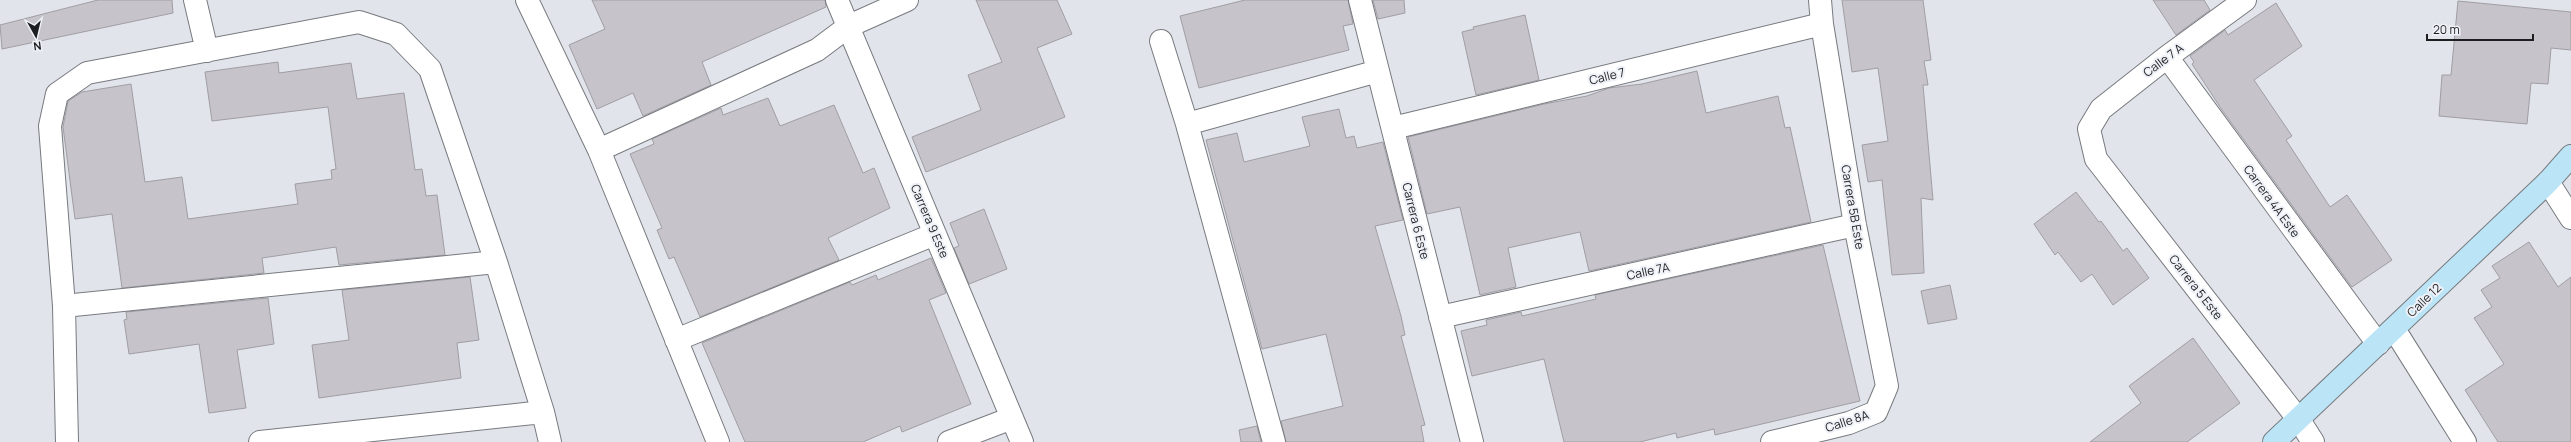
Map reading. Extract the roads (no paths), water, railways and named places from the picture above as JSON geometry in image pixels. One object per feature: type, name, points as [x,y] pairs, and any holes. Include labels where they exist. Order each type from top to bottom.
[{"type":"main road","name":"Calle 12","points":[[2274,442],[2299,420],[2548,182],[2571,156]]},
{"type":"street","points":[[195,0],[207,51]]},
{"type":"street","points":[[527,0],[599,150],[718,442]]},
{"type":"street","name":"Carrera 9 Este","points":[[837,0],[1022,442]]},
{"type":"street","points":[[599,150],[818,50],[849,26],[907,0]]},
{"type":"street","name":"Carrera 6 Este","points":[[1360,0],[1472,442]]},
{"type":"street","name":"Carrera 5B Este","points":[[1820,0],[1822,24],[1855,225],[1887,386],[1876,412]]},
{"type":"street","name":"Calle 7 A","points":[[2089,129],[2101,109],[2167,57],[2246,0]]},
{"type":"street","points":[[67,442],[64,306],[50,126],[57,94],[87,73],[359,22],[396,34],[430,69],[496,262],[543,412],[550,442]]},
{"type":"street","name":"Calle 7","points":[[1393,128],[1822,24]]},
{"type":"street","points":[[1161,41],[1187,124],[1274,442]]},
{"type":"street","name":"Carrera 4A Este","points":[[2167,57],[2378,344]]},
{"type":"street","points":[[1187,124],[1378,71]]},
{"type":"street","name":"Carrera 5 Este","points":[[2089,129],[2096,159],[2299,420],[2313,442]]},
{"type":"street","points":[[2548,182],[2571,218]]},
{"type":"street","name":"Calle 7A","points":[[1440,317],[1855,225]]},
{"type":"street","points":[[676,340],[935,234]]},
{"type":"street","points":[[64,306],[496,262]]},
{"type":"street","points":[[2394,329],[2465,442]]},
{"type":"street","points":[[260,442],[543,412]]},
{"type":"street","name":"Calle 8A","points":[[1772,442],[1849,423],[1876,412]]},
{"type":"street","points":[[949,442],[1012,418]]}]
